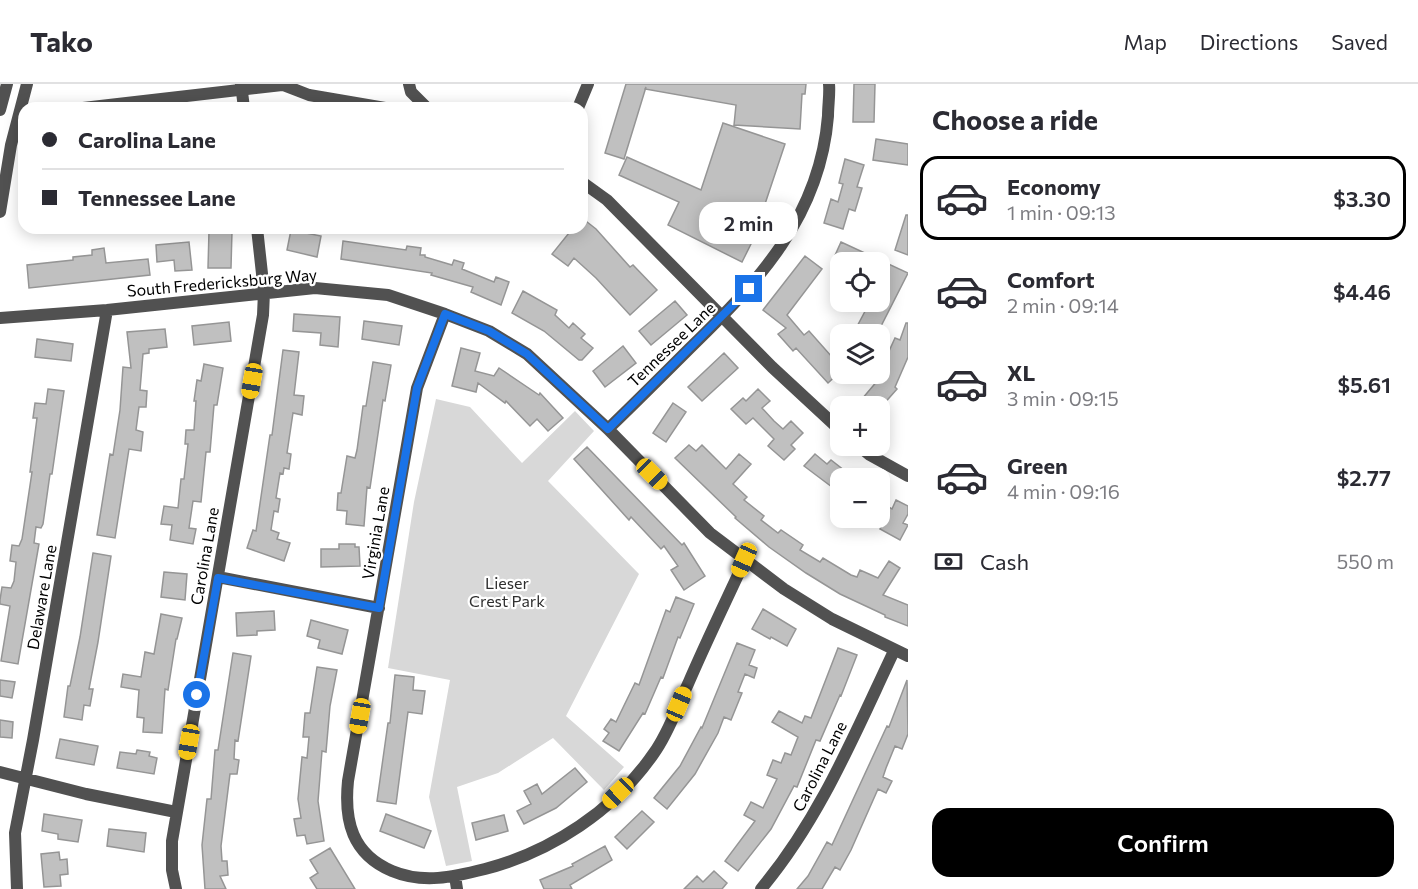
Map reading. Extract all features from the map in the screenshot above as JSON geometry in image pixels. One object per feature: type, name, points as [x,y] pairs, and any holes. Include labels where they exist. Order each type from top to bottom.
[{"type":"street","points":[[0,110],[7,84]]},
{"type":"street","points":[[24,102],[27,84]]},
{"type":"street","points":[[128,102],[242,87],[291,84]]},
{"type":"street","points":[[410,84],[411,92],[421,102]]},
{"type":"street","points":[[580,102],[588,84]]},
{"type":"street","name":"Tennessee Lane","points":[[608,429],[749,289],[779,251],[799,217],[820,162],[826,132],[829,84]]},
{"type":"street","points":[[283,85],[309,95],[350,102]]},
{"type":"street","points":[[242,87],[243,102]]},
{"type":"street","points":[[0,117],[18,115]]},
{"type":"street","points":[[0,212],[11,145],[18,124]]},
{"type":"street","points":[[588,186],[607,200],[772,367],[830,421]]},
{"type":"street","name":"Carolina Lane","points":[[176,889],[172,870],[172,851],[176,812],[263,315],[264,292],[258,234]]},
{"type":"street","name":"South Fredericksburg Way","points":[[0,318],[106,310],[315,288],[388,295],[445,314],[489,331],[527,354],[608,429],[710,533],[744,560],[784,589],[832,619],[908,656]]},
{"type":"street","name":"Delaware Lane","points":[[17,889],[15,833],[106,310]]},
{"type":"street","name":"Virginia Lane","points":[[445,314],[417,388],[348,781],[346,804],[350,827],[362,851],[383,867],[402,876],[456,883],[524,857],[580,826],[632,779],[654,753],[671,723],[744,560]]},
{"type":"street","points":[[872,456],[908,476]]},
{"type":"street","points":[[218,578],[379,608]]},
{"type":"street","name":"Carolina Lane","points":[[761,889],[780,866],[830,786],[894,651]]},
{"type":"street","points":[[0,772],[86,794],[176,812]]},
{"type":"green space","name":"Lieser Crest Park","points":[[436,399],[470,407],[522,463],[575,411],[594,431],[548,481],[639,574],[566,716],[624,767],[604,790],[553,738],[498,773],[457,787],[472,861],[446,866],[429,797],[450,680],[388,668],[414,502]]},
{"type":"building","points":[[626,84],[806,84],[805,94],[802,94],[800,129],[734,125],[736,105],[645,89],[624,159],[605,153]]},
{"type":"building","points":[[854,84],[875,84],[874,122],[853,122]]},
{"type":"building","points":[[723,123],[785,144],[763,210],[770,214],[758,235],[756,234],[742,262],[668,225],[679,202],[619,175],[627,157],[701,190]]},
{"type":"building","points":[[876,139],[908,144],[908,165],[873,160]]},
{"type":"building","points":[[845,159],[864,165],[857,187],[862,188],[855,211],[849,209],[843,229],[824,223],[831,199],[838,202],[843,184],[839,183]]},
{"type":"building","points":[[906,215],[908,215],[908,255],[895,250]]},
{"type":"building","points":[[588,223],[630,267],[633,265],[657,290],[630,315],[574,258],[568,266],[552,254],[568,234],[588,234]]},
{"type":"building","points":[[209,234],[232,234],[231,268],[208,268]]},
{"type":"building","points":[[290,234],[321,236],[317,257],[287,250]]},
{"type":"building","points":[[343,241],[406,250],[407,246],[421,248],[420,255],[425,255],[425,257],[452,265],[454,260],[464,263],[462,269],[494,282],[496,277],[509,282],[501,305],[471,292],[473,287],[431,275],[432,273],[341,259]]},
{"type":"building","points":[[189,242],[192,270],[175,271],[174,260],[157,262],[156,245]]},
{"type":"building","points":[[841,242],[863,252],[836,252]]},
{"type":"building","points":[[104,248],[106,263],[148,259],[150,275],[29,288],[27,265],[73,260],[73,257],[92,255],[92,250]]},
{"type":"building","points":[[805,256],[822,269],[787,315],[804,335],[809,331],[830,355],[830,381],[828,383],[796,348],[793,351],[778,334],[786,328],[763,310]]},
{"type":"building","points":[[890,265],[908,273],[890,308]]},
{"type":"building","points":[[523,291],[557,310],[555,315],[569,328],[573,323],[585,334],[581,338],[593,348],[582,360],[579,360],[544,331],[512,313]]},
{"type":"building","points":[[675,301],[687,315],[651,345],[639,331]]},
{"type":"building","points":[[865,312],[888,312],[882,324],[858,324]]},
{"type":"building","points":[[294,314],[340,317],[338,347],[320,345],[321,333],[293,331]]},
{"type":"building","points":[[364,321],[402,326],[399,345],[362,339]]},
{"type":"building","points":[[229,322],[231,341],[194,345],[192,326]]},
{"type":"building","points":[[906,323],[908,323],[908,357],[895,387],[897,389],[890,397],[864,396],[875,384],[890,384],[890,349],[895,338],[900,340]]},
{"type":"building","points":[[165,329],[167,347],[149,349],[149,353],[143,354],[140,390],[147,391],[146,407],[139,407],[136,430],[143,432],[141,451],[129,449],[115,538],[97,535],[110,454],[113,455],[120,410],[123,367],[131,368],[127,332]]},
{"type":"building","points":[[37,339],[73,344],[71,361],[35,357]]},
{"type":"building","points":[[623,346],[636,363],[605,387],[593,371]]},
{"type":"building","points":[[461,348],[480,353],[475,371],[494,376],[499,368],[539,395],[540,393],[563,418],[548,431],[537,419],[530,426],[506,401],[505,403],[478,383],[476,392],[452,386]]},
{"type":"building","points":[[283,350],[299,352],[294,395],[304,396],[302,415],[293,413],[287,453],[291,454],[289,469],[284,468],[283,474],[280,473],[276,498],[280,499],[278,512],[274,511],[271,530],[279,533],[277,539],[290,543],[284,561],[247,548],[253,530],[256,531]]},
{"type":"building","points":[[724,353],[738,368],[702,401],[688,387]]},
{"type":"building","points":[[373,362],[391,365],[385,401],[383,400],[370,488],[367,487],[364,526],[346,524],[347,511],[337,510],[338,493],[341,493],[347,456],[355,458],[357,450],[363,406],[366,406]]},
{"type":"building","points":[[204,364],[223,368],[217,405],[214,405],[210,452],[206,452],[201,502],[193,501],[189,528],[196,529],[193,544],[170,540],[172,525],[161,524],[164,506],[178,508],[188,444],[185,444],[186,430],[194,430],[197,380],[201,381]]},
{"type":"building","points":[[48,389],[64,391],[43,524],[41,528],[36,527],[34,543],[39,544],[18,664],[1,661],[10,606],[0,604],[0,600],[2,587],[11,588],[14,581],[16,562],[10,561],[12,545],[19,546],[22,539],[32,472],[30,472],[37,418],[33,418],[35,403],[46,404]]},
{"type":"building","points":[[758,389],[770,401],[762,408],[774,421],[783,429],[791,421],[803,433],[791,445],[795,449],[784,460],[768,446],[774,439],[753,418],[746,424],[731,409],[743,398],[746,401]]},
{"type":"building","points":[[673,403],[686,412],[666,442],[653,433]]},
{"type":"building","points":[[689,445],[696,451],[702,445],[726,469],[739,454],[751,464],[733,484],[747,497],[744,500],[764,516],[761,520],[778,533],[781,530],[803,545],[800,550],[820,562],[823,558],[857,577],[860,570],[878,578],[889,561],[900,568],[883,595],[908,605],[908,626],[840,594],[769,547],[735,518],[675,458]]},
{"type":"building","points":[[587,447],[682,545],[684,543],[705,576],[684,590],[671,570],[678,566],[664,546],[661,549],[631,517],[629,520],[574,459]]},
{"type":"building","points":[[815,454],[827,464],[831,460],[841,468],[830,468],[830,486],[804,466]]},
{"type":"building","points":[[896,500],[908,506],[908,514],[903,523],[908,525],[900,540],[880,529],[890,528],[890,508],[892,509]]},
{"type":"building","points":[[339,544],[355,544],[355,547],[359,547],[360,566],[321,567],[321,549],[339,549]]},
{"type":"building","points":[[93,553],[111,556],[89,689],[93,689],[90,706],[84,705],[82,720],[64,717],[68,686],[70,686],[80,637]]},
{"type":"building","points":[[164,572],[187,574],[185,600],[161,597]]},
{"type":"building","points":[[676,597],[694,604],[645,714],[643,713],[619,751],[603,741],[609,733],[604,729],[611,719],[616,722],[635,683],[639,685],[666,610],[670,612]]},
{"type":"building","points":[[763,609],[796,629],[787,646],[752,629]]},
{"type":"building","points":[[274,611],[275,630],[257,631],[257,635],[237,636],[236,613]]},
{"type":"building","points":[[161,614],[182,618],[176,639],[168,690],[165,689],[162,733],[143,732],[144,718],[137,717],[139,690],[121,687],[123,674],[141,677],[145,652],[154,654]]},
{"type":"building","points":[[311,620],[348,630],[342,654],[318,648],[320,640],[307,636]]},
{"type":"building","points":[[737,643],[755,650],[749,665],[757,668],[754,678],[745,674],[738,692],[742,693],[731,720],[724,717],[718,733],[695,774],[667,809],[654,798],[680,766],[702,728]]},
{"type":"building","points":[[838,648],[857,655],[841,696],[820,741],[816,740],[797,787],[794,786],[771,829],[738,871],[725,861],[755,821],[744,815],[751,802],[763,808],[777,779],[767,775],[773,760],[781,763],[785,753],[791,755],[798,737],[772,722],[779,711],[802,723],[805,716],[811,718]]},
{"type":"building","points":[[233,653],[251,656],[238,741],[235,740],[234,759],[239,760],[237,774],[230,774],[221,846],[222,861],[227,861],[228,875],[220,876],[226,889],[205,889],[202,845],[207,799],[211,799],[215,750],[218,750]]},
{"type":"building","points":[[317,667],[337,670],[330,706],[326,752],[322,751],[318,801],[324,841],[307,844],[305,835],[297,836],[294,819],[301,818],[298,799],[302,757],[307,758],[309,737],[303,737],[305,713],[310,713]]},
{"type":"building","points":[[395,675],[414,677],[413,690],[425,691],[422,714],[408,712],[396,804],[377,801],[388,723],[390,723]]},
{"type":"building","points":[[0,680],[15,682],[12,698],[0,696]]},
{"type":"building","points":[[907,680],[908,734],[902,749],[895,746],[886,768],[883,777],[892,781],[886,793],[878,789],[840,870],[835,867],[822,889],[797,889],[808,876],[827,842],[832,845],[887,726],[889,727]]},
{"type":"building","points":[[0,720],[13,722],[12,738],[0,737]]},
{"type":"building","points":[[60,739],[98,746],[94,765],[56,758]]},
{"type":"building","points":[[137,750],[150,752],[149,756],[157,758],[154,774],[117,768],[120,752],[136,754]]},
{"type":"building","points":[[575,768],[587,782],[556,808],[524,824],[517,811],[531,804],[524,791],[537,784],[542,794]]},
{"type":"building","points":[[642,811],[654,822],[627,849],[615,837]]},
{"type":"building","points":[[44,814],[82,820],[78,842],[58,839],[58,834],[42,831]]},
{"type":"building","points":[[386,814],[431,831],[424,848],[380,831]]},
{"type":"building","points":[[504,815],[508,831],[476,840],[472,823]]},
{"type":"building","points":[[109,829],[146,833],[144,852],[107,846]]},
{"type":"building","points":[[605,846],[612,860],[570,885],[572,889],[544,889],[540,880],[573,866],[572,864]]},
{"type":"building","points":[[330,848],[355,889],[317,889],[310,878],[318,873],[310,860]]},
{"type":"building","points":[[59,852],[60,860],[67,859],[68,874],[60,875],[61,886],[44,887],[41,854]]},
{"type":"building","points":[[714,871],[727,883],[722,889],[684,889],[697,876],[703,882]]},
{"type":"route","points":[[197,695],[218,578],[379,608],[417,388],[445,314],[489,331],[527,354],[608,429],[749,289]]}]
